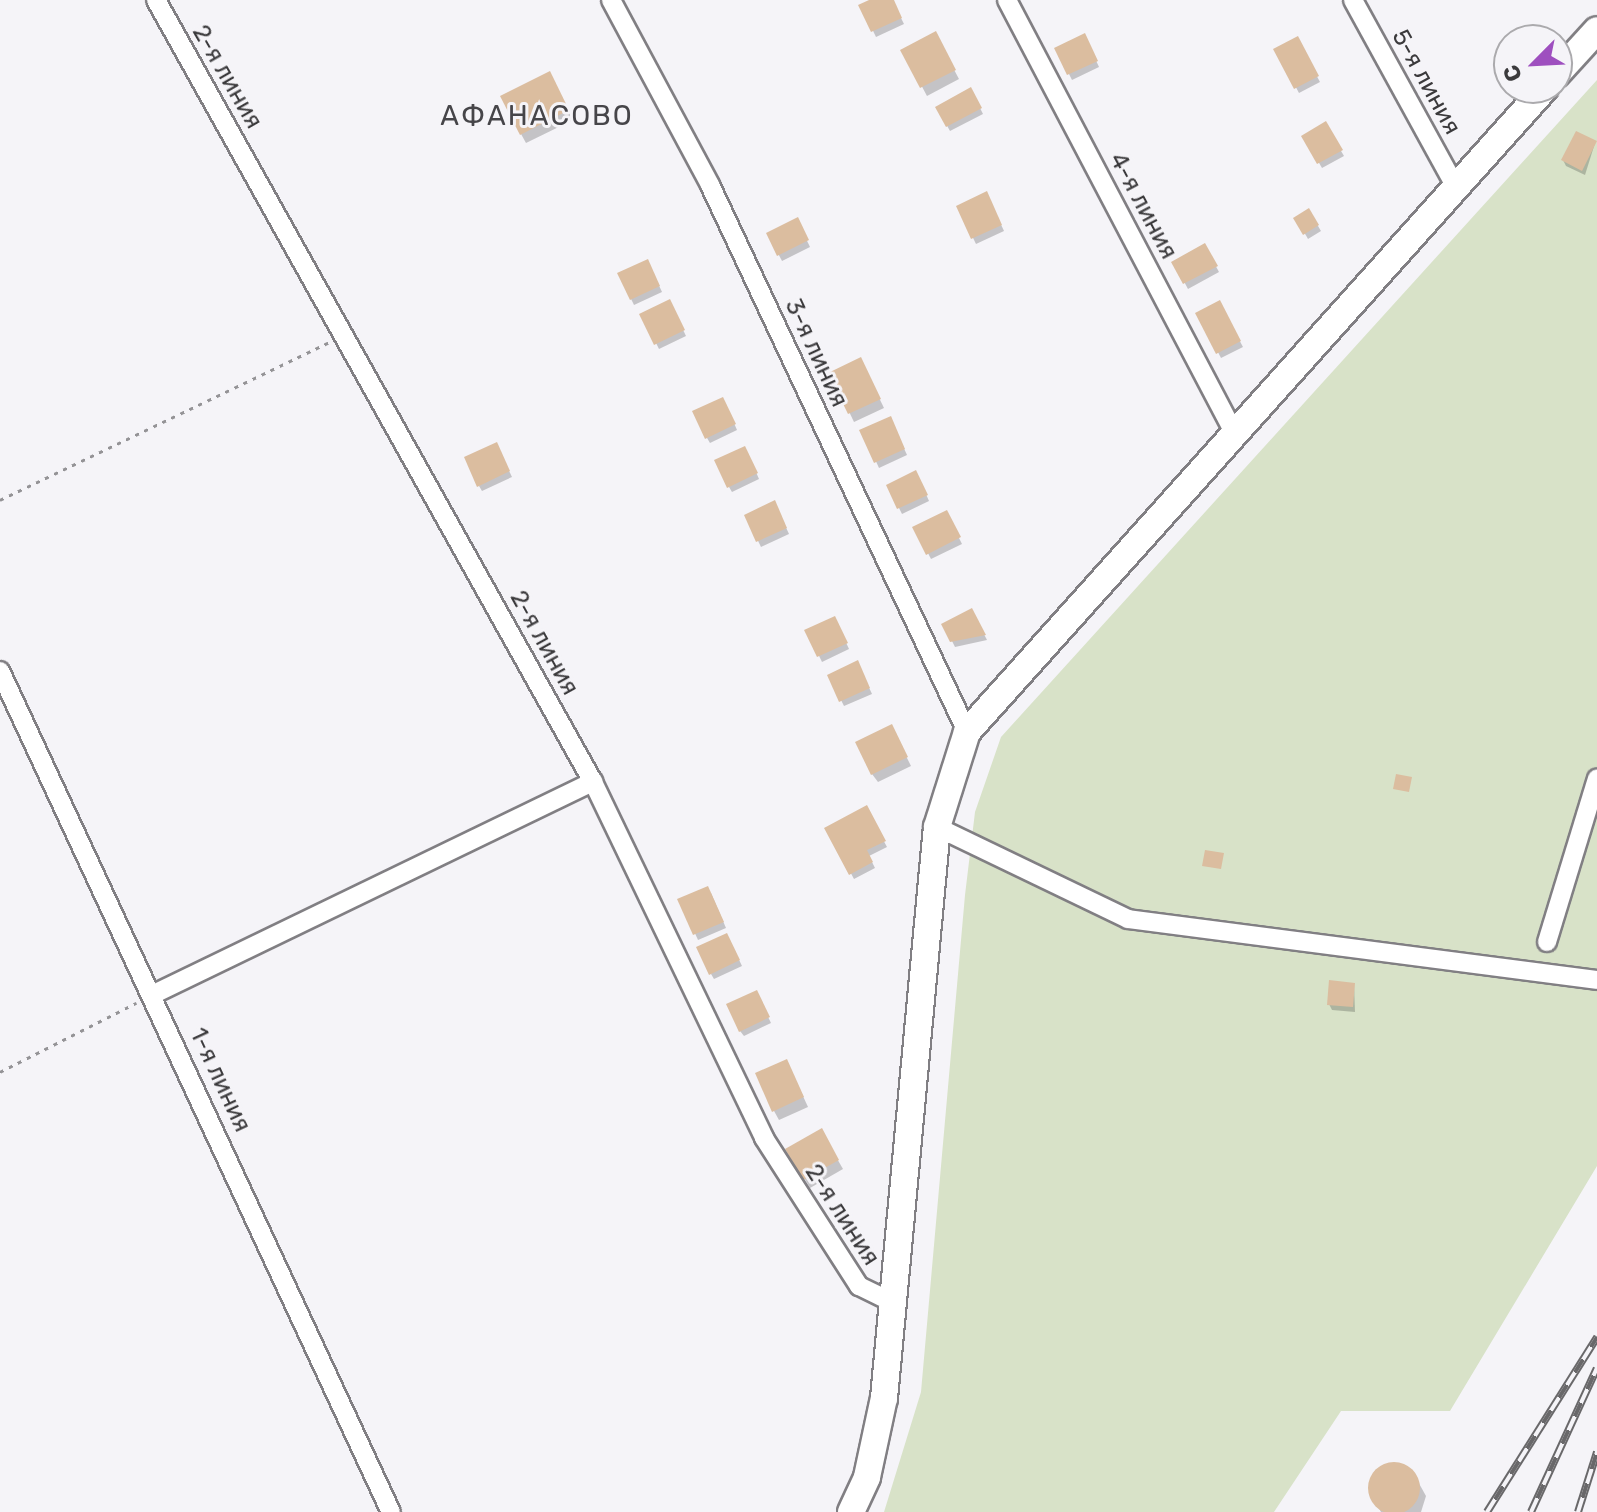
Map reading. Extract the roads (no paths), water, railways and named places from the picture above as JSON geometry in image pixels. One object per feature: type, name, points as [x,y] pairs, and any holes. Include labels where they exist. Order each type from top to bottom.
[{"type":"street","name":"2-я линия","points":[[156,0],[346,335],[593,782],[764,1138],[859,1286],[890,1301]]},
{"type":"street","name":"3-я линия","points":[[611,0],[710,185],[967,732]]},
{"type":"street","name":"4-я линия","points":[[1007,0],[1235,435]]},
{"type":"street","name":"5-я линия","points":[[1353,0],[1456,187]]},
{"type":"street","points":[[1573,56],[1597,30]]},
{"type":"street","points":[[851,1512],[867,1477],[884,1398],[890,1301],[937,827],[967,732],[1531,104]]},
{"type":"street","name":"1-я линия","points":[[0,671],[154,994],[391,1512]]},
{"type":"street","points":[[1547,942],[1597,778]]},
{"type":"street","points":[[154,994],[593,782]]},
{"type":"street","points":[[937,827],[1128,919],[1597,980]]},
{"type":"railway","points":[[1487,1512],[1597,1337]]},
{"type":"railway","points":[[1531,1512],[1597,1368]]},
{"type":"railway","points":[[1578,1512],[1597,1452]]},
{"type":"district","name":"АФАНАСОВО","points":[[537,116]]}]
